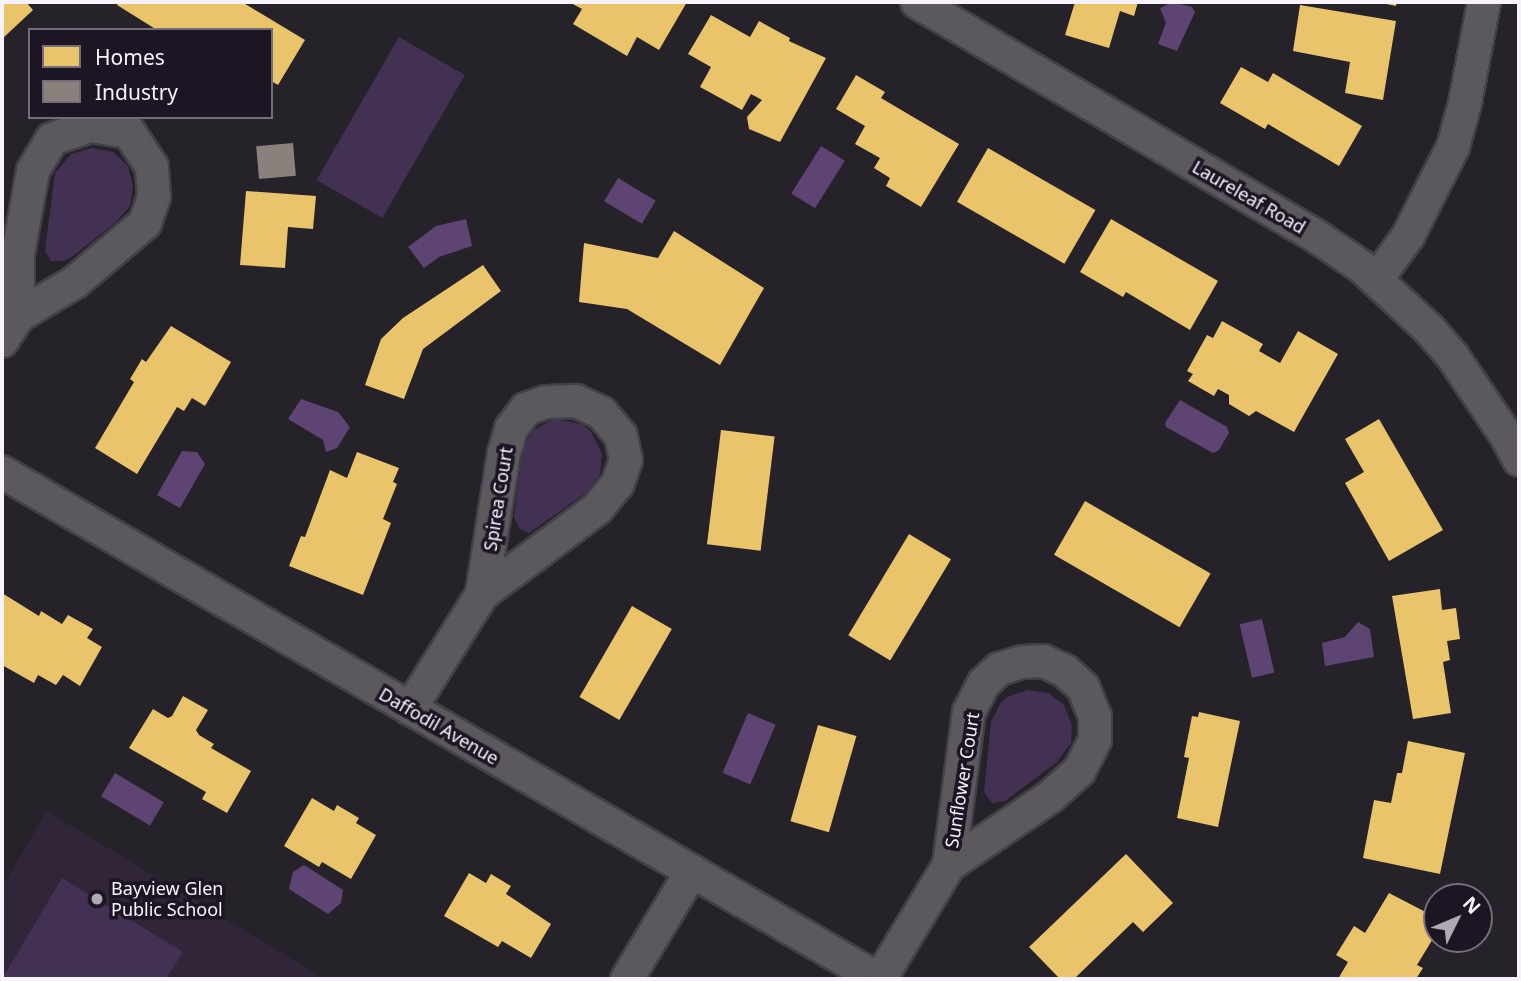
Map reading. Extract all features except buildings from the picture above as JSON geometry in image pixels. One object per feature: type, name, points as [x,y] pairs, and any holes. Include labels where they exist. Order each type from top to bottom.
[{"type":"street","name":"Laureleaf Road","points":[[917,2],[950,10],[1319,237],[1377,279],[1429,329],[1453,357],[1507,437],[1519,460]]},
{"type":"street","points":[[1377,279],[1408,236],[1453,147],[1465,103],[1484,2]]},
{"type":"street","points":[[90,126],[129,132],[152,167],[154,197],[145,223],[75,282],[10,329],[18,254],[33,171],[52,139],[90,126]]},
{"type":"street","name":"Spirea Court","points":[[410,709],[482,594],[597,509],[618,483],[626,460],[621,436],[602,413],[576,401],[545,402],[526,409],[510,429],[503,453],[482,594]]},
{"type":"street","name":"Daffodil Avenue","points":[[2,472],[879,979]]},
{"type":"street","name":"Sunflower Court","points":[[879,979],[949,865],[969,712],[984,683],[999,669],[1023,662],[1043,661],[1065,671],[1083,687],[1095,716],[1095,740],[1079,771],[1049,797],[949,865]]},
{"type":"street","points":[[627,979],[692,871]]},
{"type":"shaded area","points":[[1172,2],[1192,7],[1195,12],[1177,51],[1158,44],[1166,23],[1160,8]]},
{"type":"shaded area","points":[[399,37],[465,75],[382,218],[316,180]]},
{"type":"shaded area","points":[[821,146],[845,161],[815,208],[791,193]]},
{"type":"shaded area","points":[[92,148],[113,152],[128,166],[133,186],[130,206],[115,223],[73,256],[64,261],[51,261],[45,251],[55,173],[71,154]]},
{"type":"shaded area","points":[[618,178],[656,201],[642,224],[604,201]]},
{"type":"shaded area","points":[[466,219],[472,246],[439,257],[424,268],[408,247],[436,226]]},
{"type":"shaded area","points":[[301,399],[338,412],[350,427],[337,448],[326,452],[323,440],[288,419]]},
{"type":"shaded area","points":[[1180,400],[1227,427],[1229,433],[1219,450],[1213,453],[1166,427],[1165,423]]},
{"type":"shaded area","points":[[553,419],[582,424],[591,432],[602,454],[600,474],[587,492],[529,533],[520,529],[514,517],[523,447],[534,430]]},
{"type":"shaded area","points":[[182,451],[197,452],[205,464],[180,508],[157,495]]},
{"type":"shaded area","points":[[1262,619],[1274,673],[1252,678],[1240,624]]},
{"type":"shaded area","points":[[1358,622],[1370,629],[1374,657],[1325,666],[1322,643],[1345,637]]},
{"type":"shaded area","points":[[1028,690],[1048,693],[1064,705],[1072,725],[1071,743],[1056,763],[1005,801],[992,803],[984,792],[991,722],[1000,704],[1007,697]]},
{"type":"shaded area","points":[[748,713],[776,725],[750,785],[723,773]]},
{"type":"shaded area","points":[[115,773],[164,802],[150,826],[101,796]]},
{"type":"shaded area","name":"Bayview Glen Public School","points":[[47,811],[325,979],[2,979],[2,887]]},
{"type":"shaded area","points":[[304,865],[343,890],[341,903],[328,914],[289,889],[293,872]]},
{"type":"shaded area","points":[[62,878],[183,952],[166,979],[2,979]]},
{"type":"place","name":"Bayview Glen Public School","points":[[97,899]]}]
